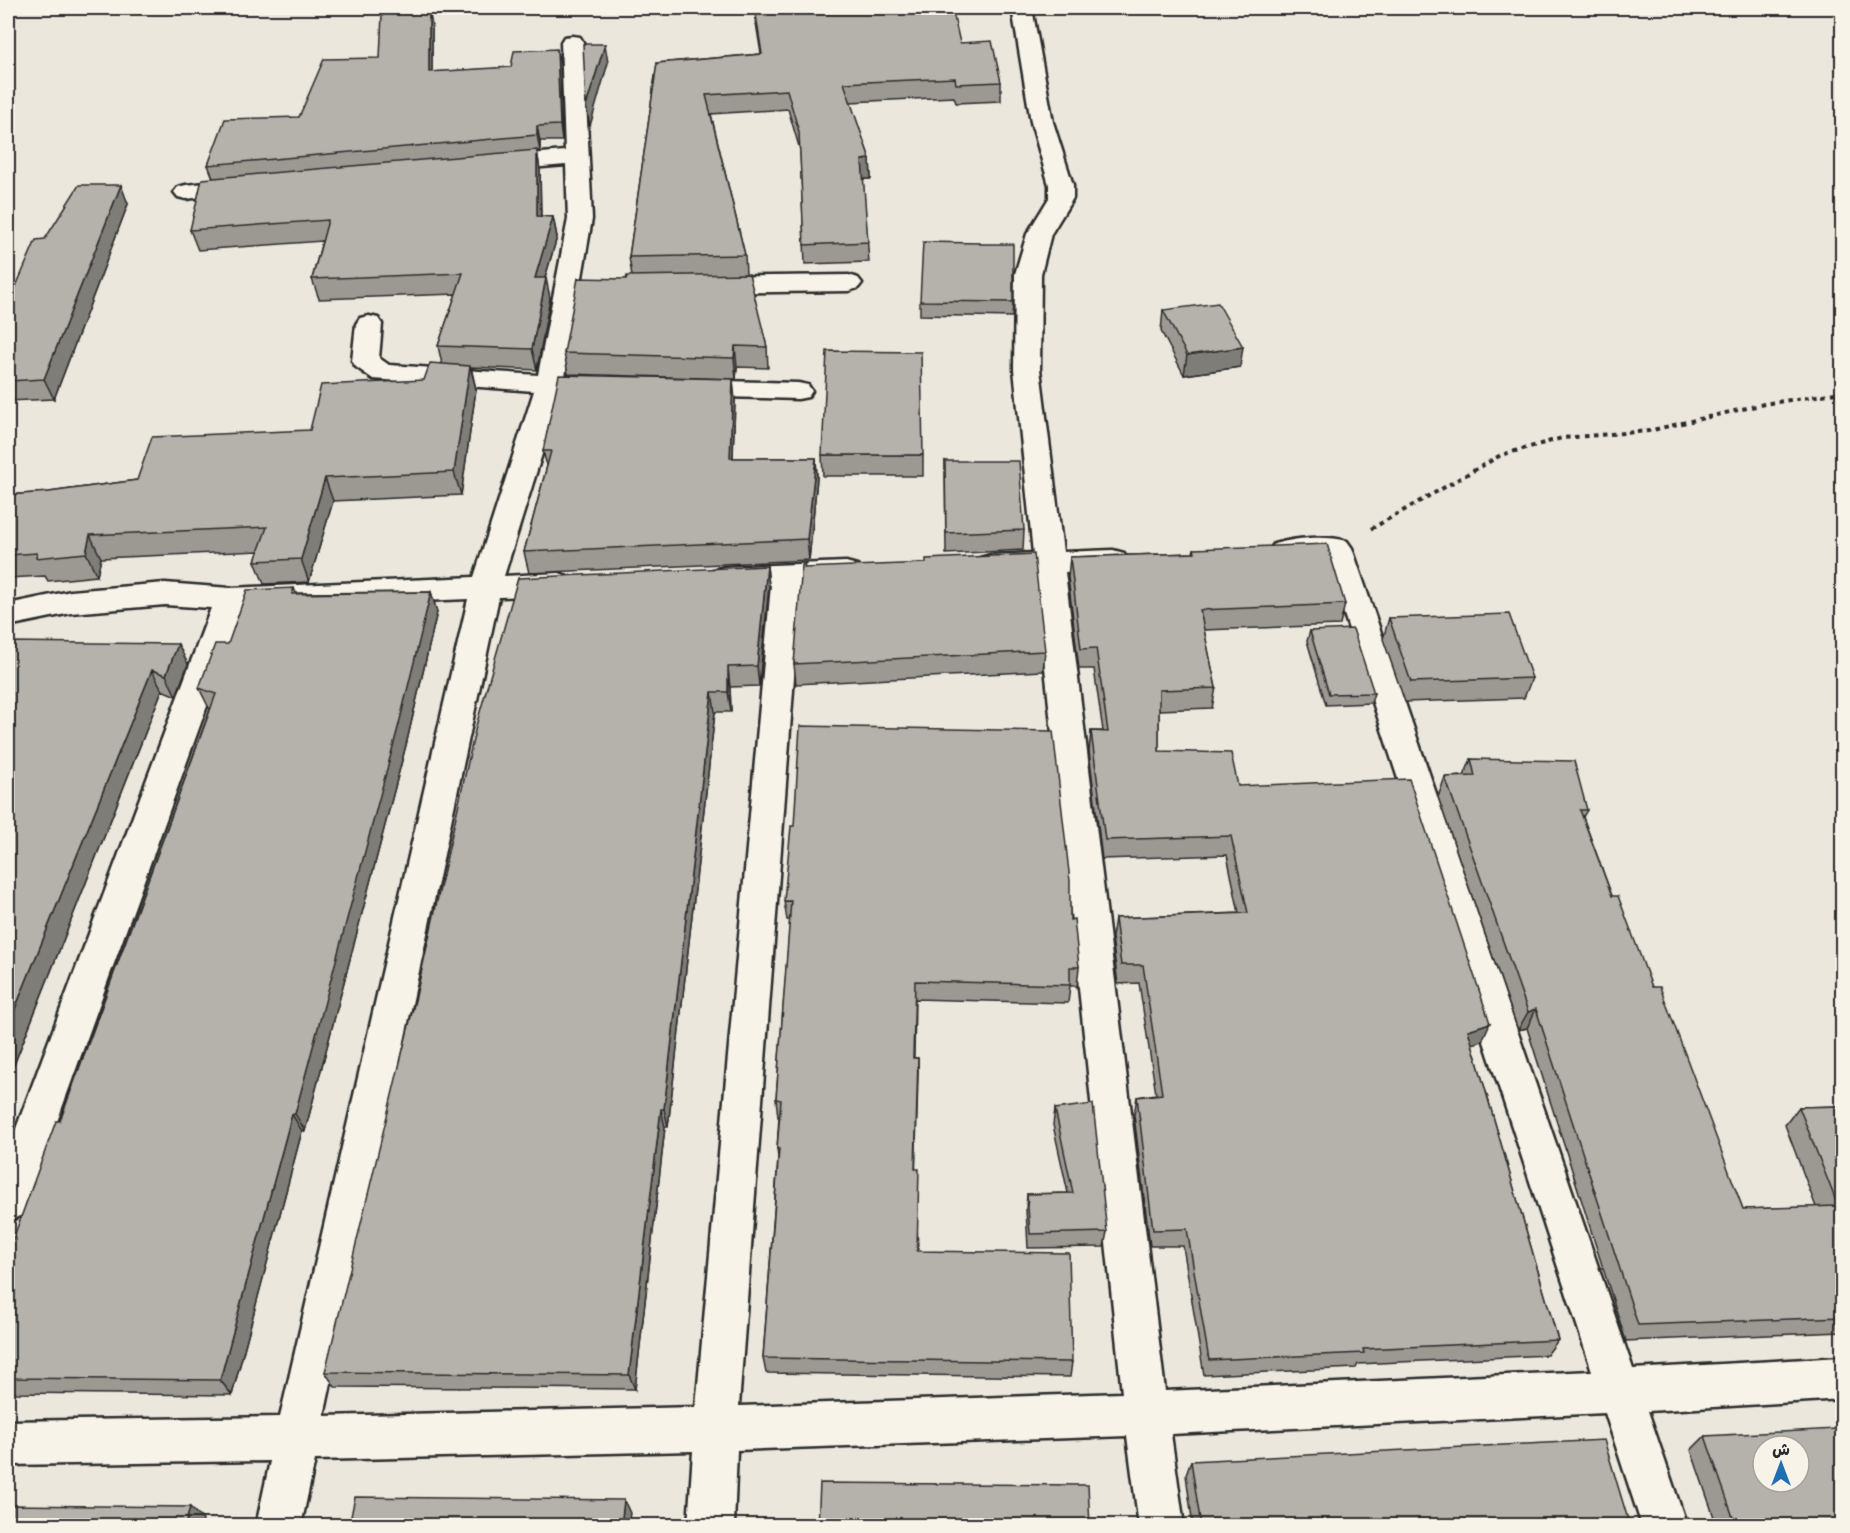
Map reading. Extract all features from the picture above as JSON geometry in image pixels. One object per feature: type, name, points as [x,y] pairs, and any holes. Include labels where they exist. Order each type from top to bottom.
[{"type":"street","points":[[1022,8],[1042,122],[1061,184],[1061,198],[1039,234],[1028,274],[1027,369],[1051,563],[1146,1413],[1162,1526]]},
{"type":"street","points":[[278,1526],[486,587],[581,288],[572,42]]},
{"type":"street","points":[[470,166],[577,157]]},
{"type":"street","points":[[186,192],[269,184]]},
{"type":"street","points":[[686,286],[849,282]]},
{"type":"street","points":[[369,324],[365,361],[382,373],[597,385]]},
{"type":"street","points":[[668,387],[798,391]]},
{"type":"street","points":[[1254,552],[1337,548],[1665,1526]]},
{"type":"street","points":[[959,567],[1146,558]]},
{"type":"street","points":[[694,578],[878,570]]},
{"type":"street","points":[[711,1526],[716,1428],[786,574]]},
{"type":"street","points":[[8,615],[71,602],[165,594],[230,599],[590,583]]},
{"type":"street","points":[[8,1202],[230,599]]},
{"type":"street","points":[[8,1443],[297,1440],[1146,1413],[1621,1392],[1842,1378]]},
{"type":"path","points":[[1337,548],[1501,455],[1562,438],[1648,431],[1764,404],[1842,392]]},
{"type":"building","points":[[755,8],[952,8],[960,43],[992,41],[1001,82],[956,84],[955,78],[844,83],[870,159],[862,160],[868,242],[804,245],[799,132],[787,90],[706,95],[745,255],[629,257],[657,63],[762,54]]},
{"type":"building","points":[[429,10],[429,72],[511,67],[514,51],[557,49],[560,125],[537,126],[537,135],[208,165],[225,119],[299,117],[324,59],[380,58],[382,14]]},
{"type":"building","points":[[583,44],[605,44],[586,106]]},
{"type":"building","points":[[537,150],[537,216],[553,217],[535,278],[546,278],[532,349],[438,346],[463,273],[312,279],[328,220],[190,230],[202,179]]},
{"type":"building","points":[[79,185],[121,185],[44,379],[8,381],[8,290],[14,291],[36,240],[45,239]]},
{"type":"building","points":[[923,242],[1013,244],[1013,302],[920,301]]},
{"type":"building","points":[[749,274],[767,347],[735,346],[734,358],[564,353],[578,278],[626,279],[627,276]]},
{"type":"building","points":[[1218,303],[1243,347],[1187,355],[1163,310]]},
{"type":"building","points":[[827,351],[921,352],[923,455],[822,455]]},
{"type":"building","points":[[430,363],[470,366],[454,472],[325,478],[301,559],[255,561],[267,527],[90,535],[86,553],[36,558],[37,553],[8,555],[8,495],[137,480],[152,437],[310,430],[321,385],[424,380]]},
{"type":"building","points":[[559,375],[733,379],[730,458],[816,458],[807,539],[524,552],[551,451],[543,451]]},
{"type":"building","points":[[945,461],[1019,461],[1024,530],[946,533]]},
{"type":"building","points":[[1327,544],[1345,604],[1200,610],[1216,688],[1159,690],[1159,751],[1231,753],[1238,786],[1409,779],[1490,1023],[1468,1030],[1558,1340],[1363,1349],[1364,1353],[1209,1360],[1187,1229],[1153,1230],[1137,1097],[1162,1094],[1143,965],[1121,965],[1115,918],[1248,913],[1231,836],[1105,840],[1091,731],[1108,732],[1096,648],[1081,649],[1070,557],[1195,553],[1194,549]]},
{"type":"building","points":[[1034,554],[1045,651],[794,664],[802,565],[805,564],[804,568],[926,563],[926,559]]},
{"type":"building","points":[[767,566],[757,666],[728,667],[728,692],[712,692],[664,1109],[661,1109],[629,1375],[325,1372],[416,996],[476,726],[518,578]]},
{"type":"building","points":[[294,588],[292,594],[431,592],[399,724],[295,1114],[292,1114],[220,1380],[8,1378],[8,1253],[56,1121],[60,1121],[216,694],[199,688],[215,644],[228,644],[247,590]]},
{"type":"building","points":[[1509,614],[1532,678],[1411,682],[1389,618]]},
{"type":"building","points":[[1353,629],[1374,693],[1329,694],[1310,631]]},
{"type":"building","points":[[8,642],[178,644],[166,675],[152,670],[8,1026]]},
{"type":"building","points":[[800,726],[1053,731],[1070,881],[1070,920],[1074,919],[1079,967],[1070,967],[1070,985],[915,981],[913,1058],[918,1058],[915,1169],[919,1169],[917,1251],[1069,1253],[1072,1362],[763,1358],[779,1149],[777,1149],[781,1100],[776,1099],[791,901],[784,901],[791,826],[794,826]]},
{"type":"building","points":[[1471,759],[1574,761],[1587,810],[1580,810],[1612,896],[1618,896],[1652,987],[1660,987],[1743,1209],[1838,1206],[1799,1107],[1842,1106],[1842,1317],[1638,1325],[1536,1009],[1528,1012],[1445,777],[1475,776]]},
{"type":"building","points":[[1093,1104],[1107,1232],[1030,1234],[1027,1194],[1073,1193],[1055,1109]]},
{"type":"building","points":[[1836,1429],[1842,1447],[1842,1526],[1736,1526],[1705,1436]]},
{"type":"building","points":[[1604,1440],[1630,1526],[1201,1526],[1191,1461]]},
{"type":"building","points":[[820,1483],[1088,1485],[1090,1526],[818,1526]]},
{"type":"building","points":[[355,1497],[624,1500],[621,1526],[349,1526]]},
{"type":"building","points":[[8,1505],[190,1507],[185,1526],[8,1526]]}]
